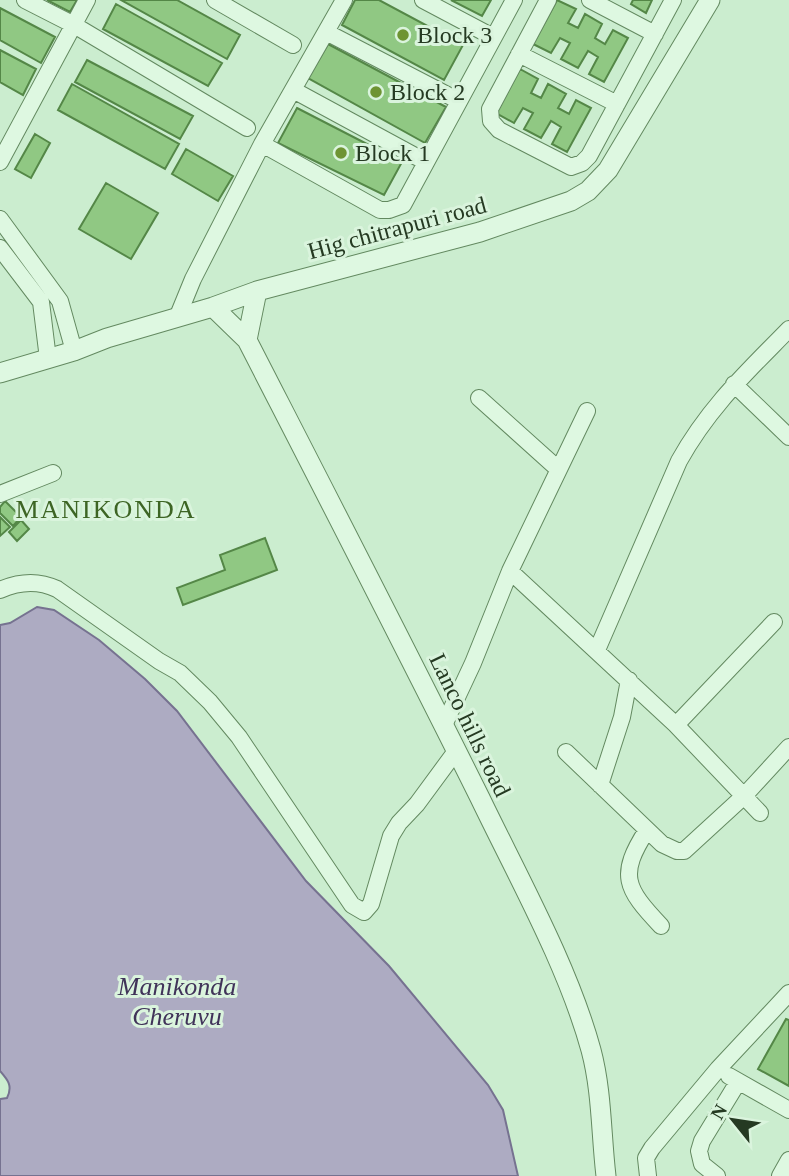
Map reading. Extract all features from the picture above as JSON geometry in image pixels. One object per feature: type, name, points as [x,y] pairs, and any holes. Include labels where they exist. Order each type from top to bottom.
[{"type":"street","points":[[25,0],[74,25],[247,128]]},
{"type":"street","points":[[0,162],[87,0]]},
{"type":"street","points":[[215,0],[293,45]]},
{"type":"street","points":[[177,318],[193,279],[262,144],[295,91],[344,0]]},
{"type":"street","points":[[423,0],[494,37]]},
{"type":"street","points":[[262,144],[380,210],[403,205],[514,0]]},
{"type":"street","points":[[548,0],[490,109],[491,121],[499,130],[571,167],[582,163],[589,156],[673,0]]},
{"type":"street","points":[[590,0],[655,34]]},
{"type":"street","name":"Hig chitrapuri road","points":[[0,373],[257,291],[480,232],[571,201],[588,191],[608,170],[710,0]]},
{"type":"street","points":[[326,32],[459,101]]},
{"type":"street","points":[[519,54],[617,104]]},
{"type":"street","points":[[295,91],[426,162]]},
{"type":"street","points":[[0,219],[60,302],[74,351]]},
{"type":"street","points":[[0,248],[41,302],[48,359]]},
{"type":"street","points":[[247,340],[257,291]]},
{"type":"street","name":"Lanco hills road","points":[[213,307],[247,340],[444,725],[537,915],[582,1021],[592,1053],[603,1148],[594,1169],[606,1175]]},
{"type":"street","points":[[597,650],[679,461],[709,411],[789,329]]},
{"type":"street","points":[[734,384],[789,437]]},
{"type":"street","points":[[479,398],[558,469]]},
{"type":"street","points":[[444,725],[473,663],[510,571],[587,411]]},
{"type":"street","points":[[0,494],[53,474]]},
{"type":"street","points":[[510,571],[676,725],[760,813]]},
{"type":"street","points":[[0,590],[23,582],[41,583],[57,589],[159,662],[189,680],[239,737],[352,905],[360,911],[364,912],[371,904],[391,836],[456,751]]},
{"type":"street","points":[[676,725],[775,622]]},
{"type":"street","points":[[600,785],[622,717],[629,680]]},
{"type":"street","points":[[566,752],[647,830],[671,849],[684,851],[744,796],[789,747]]},
{"type":"street","points":[[647,830],[635,849],[628,875],[631,887],[661,926]]},
{"type":"street","points":[[647,1176],[646,1158],[649,1152],[718,1069],[789,995]]},
{"type":"street","points":[[718,1069],[789,1110]]},
{"type":"street","points":[[718,1176],[702,1164],[699,1151],[702,1140],[738,1082]]},
{"type":"street","points":[[780,1176],[789,1160]]},
{"type":"water","name":"Manikonda Cheruvu","points":[[37,607],[54,610],[99,640],[145,679],[177,711],[306,881],[389,966],[488,1085],[503,1110],[518,1176],[0,1176],[0,1099],[7,1098],[10,1087],[0,1071],[0,625],[10,623]]},
{"type":"building","points":[[47,0],[77,0],[70,12]]},
{"type":"building","points":[[121,0],[177,0],[240,35],[227,59]]},
{"type":"building","name":"Block 3","points":[[355,0],[379,0],[463,45],[444,80],[342,25]]},
{"type":"building","points":[[451,0],[491,0],[482,16]]},
{"type":"building","points":[[557,0],[576,9],[568,23],[578,28],[585,14],[602,24],[595,38],[605,44],[613,30],[628,38],[604,82],[589,74],[598,57],[588,51],[578,68],[561,59],[570,43],[560,38],[551,53],[533,44]]},
{"type":"building","points":[[633,0],[652,0],[646,13],[631,4]]},
{"type":"building","points":[[116,4],[222,63],[208,86],[103,29]]},
{"type":"building","points":[[0,8],[55,37],[41,63],[0,40]]},
{"type":"building","name":"Block 2","points":[[328,44],[446,107],[425,143],[308,78]]},
{"type":"building","points":[[0,50],[36,69],[23,95],[0,82]]},
{"type":"building","points":[[87,60],[193,116],[180,139],[75,82]]},
{"type":"building","points":[[520,69],[538,79],[531,93],[541,98],[548,84],[566,94],[558,108],[569,114],[576,100],[591,108],[567,152],[552,144],[561,127],[551,121],[541,138],[524,129],[533,113],[523,108],[514,123],[496,113]]},
{"type":"building","points":[[72,84],[179,144],[165,169],[58,110]]},
{"type":"building","name":"Block 1","points":[[297,108],[402,162],[384,195],[278,143]]},
{"type":"building","points":[[35,134],[50,143],[31,178],[15,169]]},
{"type":"building","points":[[186,149],[233,176],[218,201],[172,174]]},
{"type":"building","points":[[106,183],[158,213],[131,259],[79,229]]},
{"type":"building","points":[[5,501],[21,517],[13,526],[0,513],[0,507]]},
{"type":"building","points":[[0,517],[10,527],[0,536]]},
{"type":"building","points":[[21,520],[29,529],[17,541],[9,532]]},
{"type":"building","points":[[265,538],[277,570],[183,605],[177,588],[225,570],[220,555]]},
{"type":"building","points":[[786,1019],[789,1020],[789,1086],[758,1069]]},
{"type":"place","name":"Block 3","points":[[403,35]]},
{"type":"place","name":"Block 2","points":[[376,92]]},
{"type":"place","name":"Block 1","points":[[341,153]]},
{"type":"district","name":"MANIKONDA","points":[[106,509]]}]
